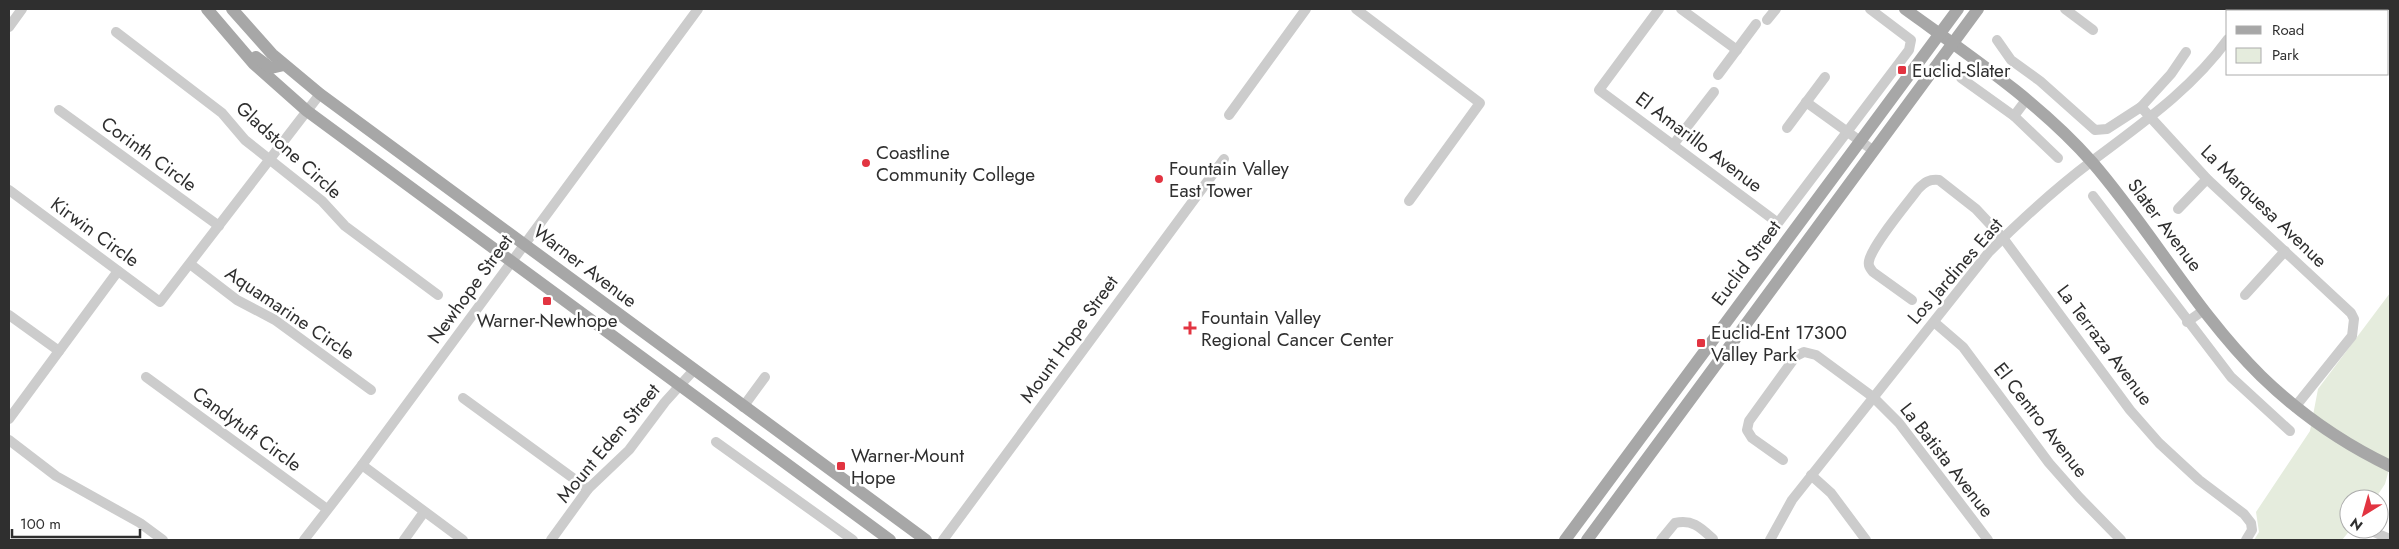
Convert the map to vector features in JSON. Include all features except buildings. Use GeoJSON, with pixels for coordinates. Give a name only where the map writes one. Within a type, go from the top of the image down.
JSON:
{"type":"FeatureCollection","features":[{"type":"Feature","properties":{"kind":"main road"},"geometry":{"type":"LineString","coordinates":[[207,9],[230,38],[261,71],[307,111],[890,540]]}},
{"type":"Feature","properties":{"kind":"main road","name":"Warner Avenue"},"geometry":{"type":"LineString","coordinates":[[232,9],[256,38],[284,65],[320,94],[693,371],[926,540]]}},
{"type":"Feature","properties":{"kind":"main road","name":"Slater Avenue"},"geometry":{"type":"LineString","coordinates":[[1905,9],[2026,100],[2068,137],[2131,209],[2204,310],[2260,375],[2294,407],[2340,440],[2390,466]]}},
{"type":"Feature","properties":{"kind":"main road","name":"Euclid Street"},"geometry":{"type":"LineString","coordinates":[[1565,540],[1958,9]]}},
{"type":"Feature","properties":{"kind":"main road","name":"Euclid Street"},"geometry":{"type":"LineString","coordinates":[[1587,540],[1978,9]]}},
{"type":"Feature","properties":{"kind":"main road"},"geometry":{"type":"LineString","coordinates":[[230,38],[271,68],[284,65]]}},
{"type":"Feature","properties":{"kind":"street"},"geometry":{"type":"LineString","coordinates":[[9,27],[22,9]]}},
{"type":"Feature","properties":{"kind":"street","name":"Newhope Street"},"geometry":{"type":"LineString","coordinates":[[304,540],[362,466],[698,9]]}},
{"type":"Feature","properties":{"kind":"street"},"geometry":{"type":"LineString","coordinates":[[1228,115],[1306,9]]}},
{"type":"Feature","properties":{"kind":"street"},"geometry":{"type":"LineString","coordinates":[[1356,9],[1480,103],[1409,201]]}},
{"type":"Feature","properties":{"kind":"street","name":"El Amarillo Avenue"},"geometry":{"type":"LineString","coordinates":[[1659,9],[1599,90],[1778,223],[1847,132]]}},
{"type":"Feature","properties":{"kind":"street"},"geometry":{"type":"LineString","coordinates":[[1681,9],[1737,50]]}},
{"type":"Feature","properties":{"kind":"street"},"geometry":{"type":"LineString","coordinates":[[1767,20],[1776,9]]}},
{"type":"Feature","properties":{"kind":"street"},"geometry":{"type":"LineString","coordinates":[[1847,132],[1909,50],[1911,40],[1870,9]]}},
{"type":"Feature","properties":{"kind":"street"},"geometry":{"type":"LineString","coordinates":[[2064,9],[2093,30]]}},
{"type":"Feature","properties":{"kind":"street"},"geometry":{"type":"LineString","coordinates":[[1718,75],[1756,24]]}},
{"type":"Feature","properties":{"kind":"street","name":"Gladstone Circle"},"geometry":{"type":"LineString","coordinates":[[116,32],[222,113],[245,140],[322,201],[345,226],[438,295]]}},
{"type":"Feature","properties":{"kind":"street"},"geometry":{"type":"LineString","coordinates":[[1997,40],[2011,60],[2040,81],[2095,130],[2108,129],[2141,106],[2172,74],[2186,52]]}},
{"type":"Feature","properties":{"kind":"street","name":"Los Jardines East"},"geometry":{"type":"LineString","coordinates":[[1770,540],[1792,500],[1872,397],[1934,322],[1968,276],[2003,238],[2091,162],[2150,118],[2194,79],[2226,41]]}},
{"type":"Feature","properties":{"kind":"street"},"geometry":{"type":"LineString","coordinates":[[1787,128],[1825,77]]}},
{"type":"Feature","properties":{"kind":"street"},"geometry":{"type":"LineString","coordinates":[[1961,78],[2014,116],[2058,158]]}},
{"type":"Feature","properties":{"kind":"street"},"geometry":{"type":"LineString","coordinates":[[1674,145],[1714,92]]}},
{"type":"Feature","properties":{"kind":"street"},"geometry":{"type":"LineString","coordinates":[[190,264],[320,94]]}},
{"type":"Feature","properties":{"kind":"street"},"geometry":{"type":"LineString","coordinates":[[2014,116],[2026,100]]}},
{"type":"Feature","properties":{"kind":"street"},"geometry":{"type":"LineString","coordinates":[[1806,102],[1874,151]]}},
{"type":"Feature","properties":{"kind":"street","name":"La Marquesa Avenue"},"geometry":{"type":"LineString","coordinates":[[2141,106],[2207,179],[2351,313],[2354,319],[2352,336],[2294,407]]}},
{"type":"Feature","properties":{"kind":"street","name":"Corinth Circle"},"geometry":{"type":"LineString","coordinates":[[59,110],[219,226]]}},
{"type":"Feature","properties":{"kind":"street","name":"Mount Hope Street"},"geometry":{"type":"LineString","coordinates":[[942,540],[1224,158]]}},
{"type":"Feature","properties":{"kind":"street","name":"La Terraza Avenue"},"geometry":{"type":"LineString","coordinates":[[1912,300],[1873,272],[1868,261],[1877,245],[1918,188],[1932,179],[1939,180],[1954,190],[2003,238],[2130,410],[2158,443],[2184,468],[2244,514],[2251,523],[2252,530],[2246,540]]}},
{"type":"Feature","properties":{"kind":"street"},"geometry":{"type":"LineString","coordinates":[[2178,209],[2207,179]]}},
{"type":"Feature","properties":{"kind":"street","name":"Kirwin Circle"},"geometry":{"type":"LineString","coordinates":[[9,190],[160,302],[190,264]]}},
{"type":"Feature","properties":{"kind":"street"},"geometry":{"type":"LineString","coordinates":[[2093,196],[2231,377],[2290,431]]}},
{"type":"Feature","properties":{"kind":"street"},"geometry":{"type":"LineString","coordinates":[[1780,249],[1794,260]]}},
{"type":"Feature","properties":{"kind":"street"},"geometry":{"type":"LineString","coordinates":[[2246,295],[2285,251]]}},
{"type":"Feature","properties":{"kind":"street","name":"Aquamarine Circle"},"geometry":{"type":"LineString","coordinates":[[190,264],[237,300],[275,320],[371,390]]}},
{"type":"Feature","properties":{"kind":"street"},"geometry":{"type":"LineString","coordinates":[[9,418],[118,272]]}},
{"type":"Feature","properties":{"kind":"street"},"geometry":{"type":"LineString","coordinates":[[2188,322],[2204,310]]}},
{"type":"Feature","properties":{"kind":"street"},"geometry":{"type":"LineString","coordinates":[[9,314],[59,351]]}},
{"type":"Feature","properties":{"kind":"street","name":"El Centro Avenue"},"geometry":{"type":"LineString","coordinates":[[1934,322],[1963,347],[2049,463],[2121,540]]}},
{"type":"Feature","properties":{"kind":"street","name":"La Batista Avenue"},"geometry":{"type":"LineString","coordinates":[[1783,460],[1752,438],[1747,430],[1748,421],[1796,356],[1804,352],[1816,355],[1872,397],[1899,423],[1988,540]]}},
{"type":"Feature","properties":{"kind":"street","name":"Mount Eden Street"},"geometry":{"type":"LineString","coordinates":[[551,540],[588,489],[629,450],[693,371]]}},
{"type":"Feature","properties":{"kind":"street","name":"Candytuft Circle"},"geometry":{"type":"LineString","coordinates":[[146,377],[327,509]]}},
{"type":"Feature","properties":{"kind":"street"},"geometry":{"type":"LineString","coordinates":[[743,407],[765,377]]}},
{"type":"Feature","properties":{"kind":"street"},"geometry":{"type":"LineString","coordinates":[[463,398],[588,489]]}},
{"type":"Feature","properties":{"kind":"street"},"geometry":{"type":"LineString","coordinates":[[9,440],[56,476],[140,523],[163,540]]}},
{"type":"Feature","properties":{"kind":"street"},"geometry":{"type":"LineString","coordinates":[[716,442],[854,540]]}},
{"type":"Feature","properties":{"kind":"street"},"geometry":{"type":"LineString","coordinates":[[362,466],[463,540]]}},
{"type":"Feature","properties":{"kind":"street"},"geometry":{"type":"LineString","coordinates":[[1811,475],[1831,493],[1866,540]]}},
{"type":"Feature","properties":{"kind":"street"},"geometry":{"type":"LineString","coordinates":[[404,540],[424,512]]}},
{"type":"Feature","properties":{"kind":"street"},"geometry":{"type":"LineString","coordinates":[[1660,540],[1675,523],[1689,521],[1696,524],[1713,539]]}},
{"type":"Feature","properties":{"kind":"green space"},"geometry":{"type":"Polygon","coordinates":[[[2390,293],[2390,466],[2385,484],[2382,489],[2339,489],[2339,539],[2342,540],[2254,540],[2259,532],[2256,512],[2310,431],[2318,389],[2390,293]]]}},
{"type":"Feature","properties":{"kind":"place","name":"Euclid-Slater"},"geometry":{"type":"Point","coordinates":[1902,70]}},
{"type":"Feature","properties":{"kind":"place","name":"Coastline Community College"},"geometry":{"type":"Point","coordinates":[866,163]}},
{"type":"Feature","properties":{"kind":"place","name":"Fountain Valley East Tower"},"geometry":{"type":"Point","coordinates":[1159,179]}},
{"type":"Feature","properties":{"kind":"place","name":"Warner-Newhope"},"geometry":{"type":"Point","coordinates":[547,301]}},
{"type":"Feature","properties":{"kind":"place","name":"Fountain Valley Regional Cancer Center"},"geometry":{"type":"Point","coordinates":[1190,328]}},
{"type":"Feature","properties":{"kind":"place","name":"Euclid-Ent 17300 Valley Park"},"geometry":{"type":"Point","coordinates":[1701,343]}},
{"type":"Feature","properties":{"kind":"place","name":"Warner-Mount Hope"},"geometry":{"type":"Point","coordinates":[841,466]}}]}
